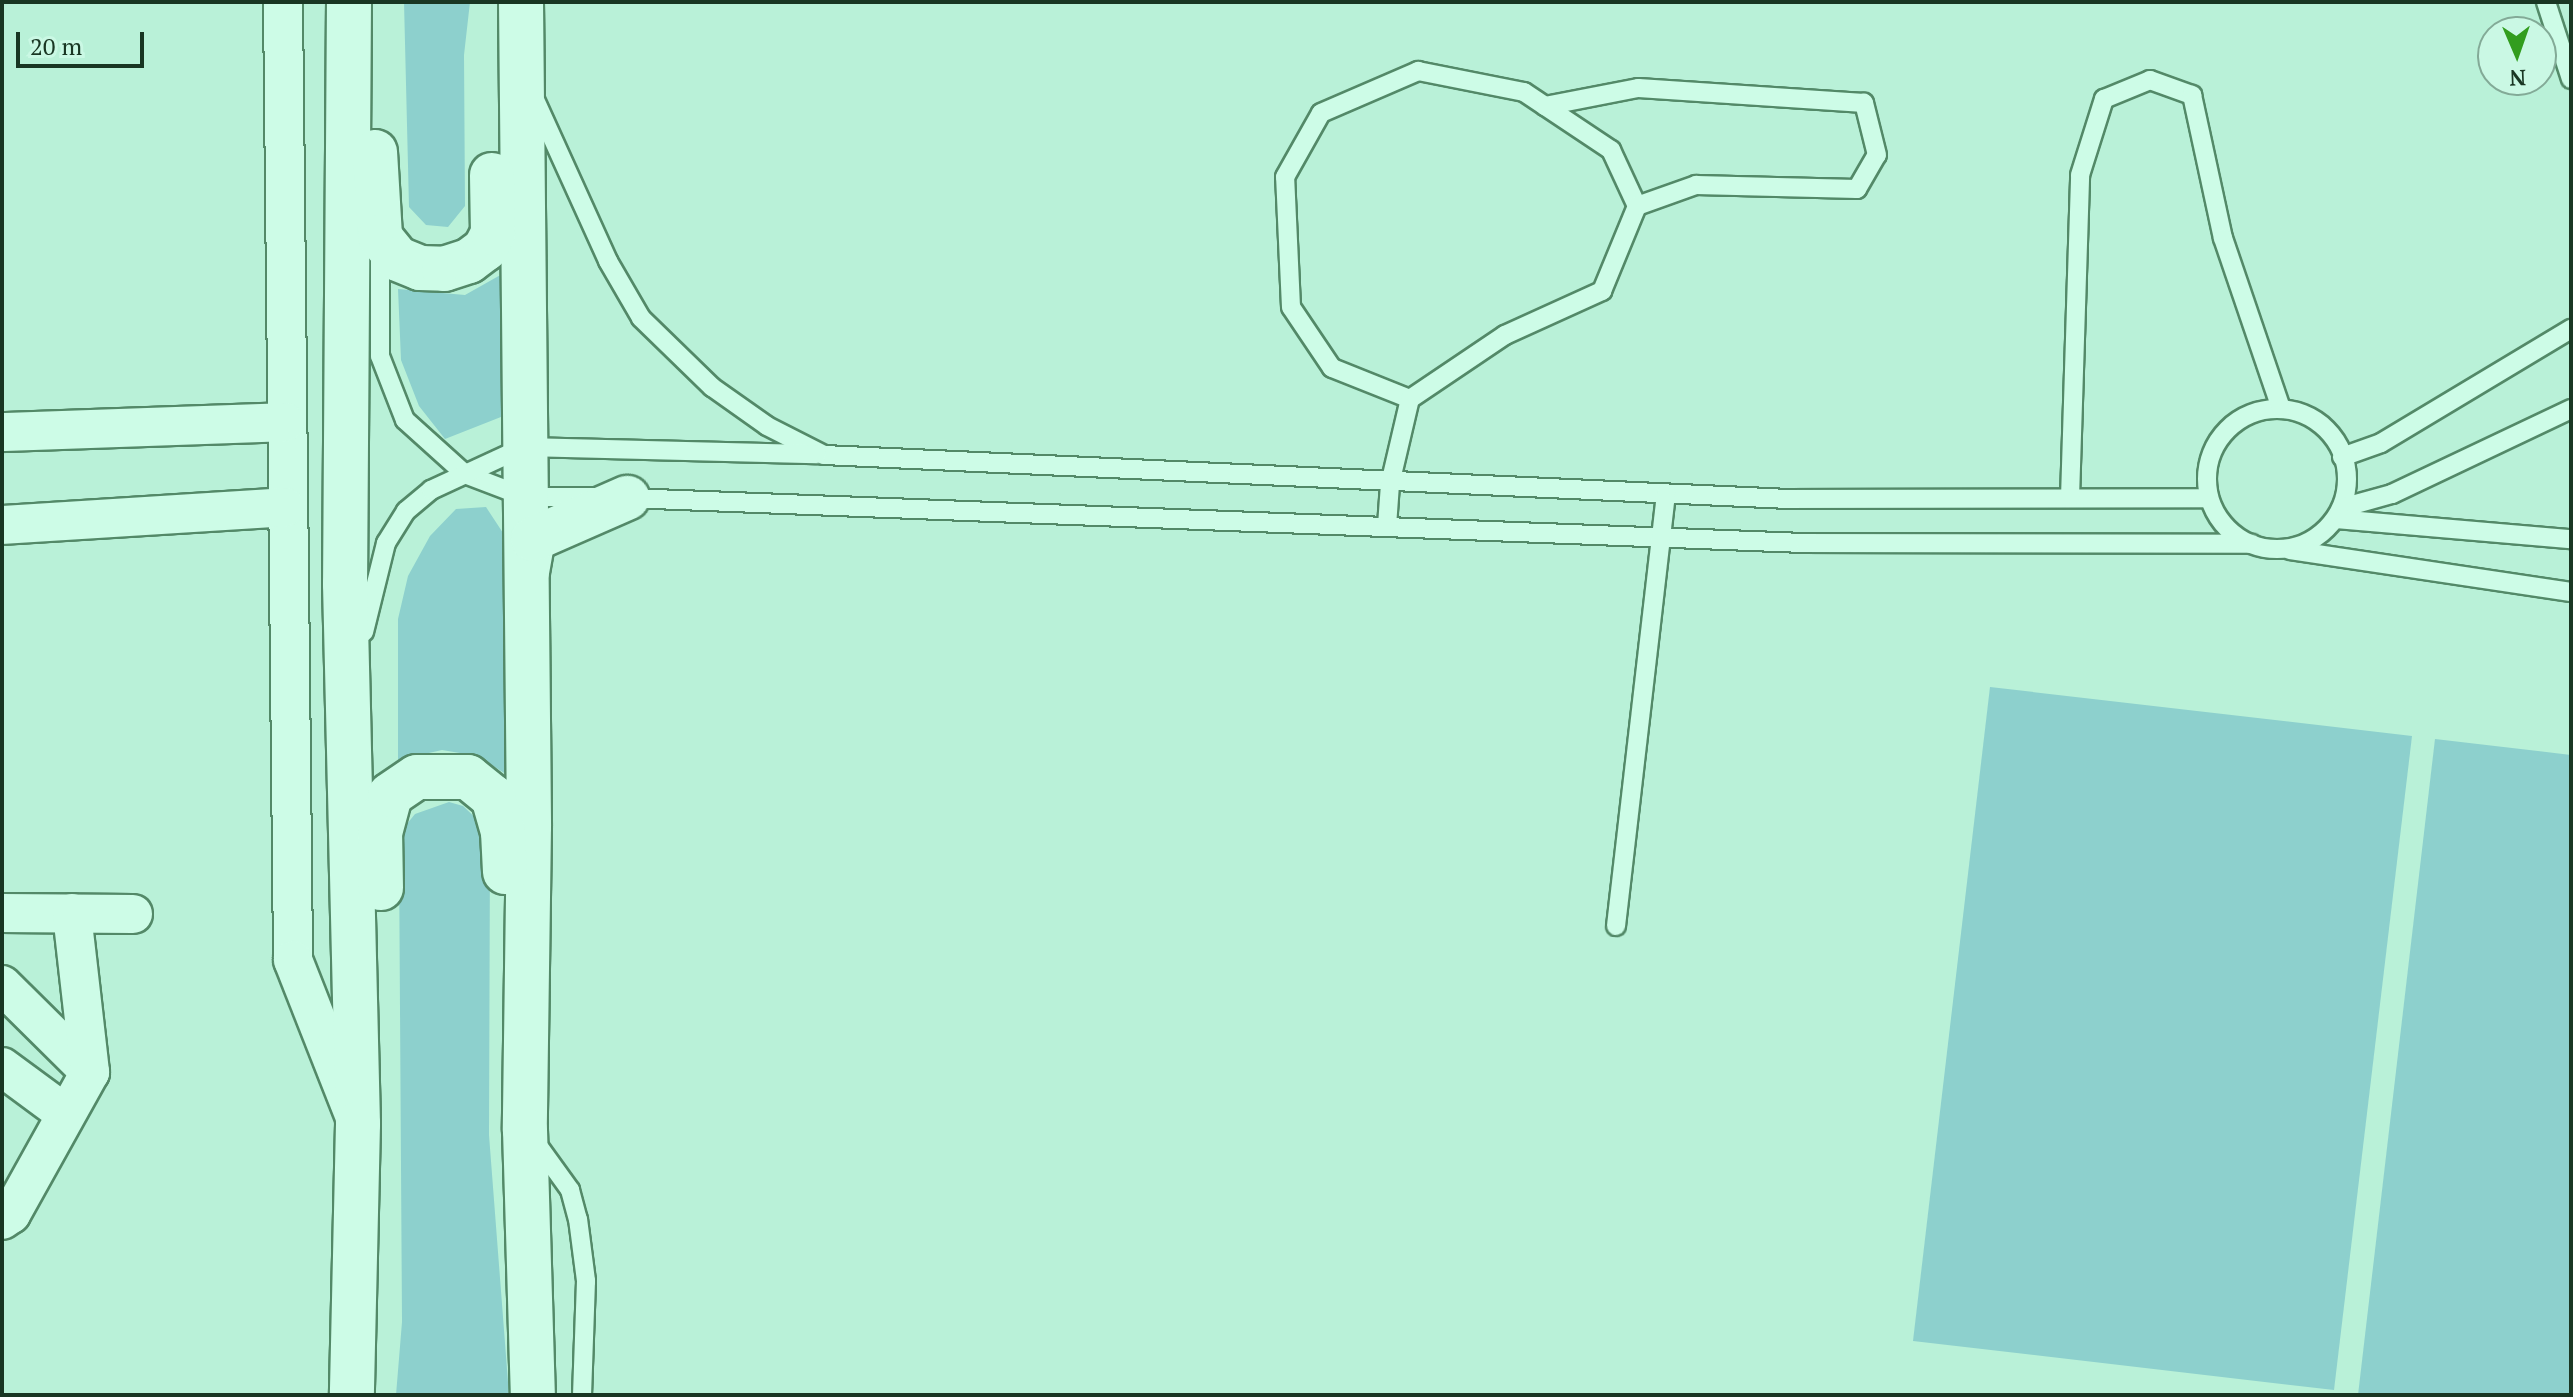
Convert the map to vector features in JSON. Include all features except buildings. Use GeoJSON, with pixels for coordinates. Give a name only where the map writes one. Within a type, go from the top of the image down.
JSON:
{"type":"FeatureCollection","features":[{"type":"Feature","properties":{"kind":"main road"},"geometry":{"type":"LineString","coordinates":[[349,2],[348,720],[358,1124],[352,1395]]}},
{"type":"Feature","properties":{"kind":"main road"},"geometry":{"type":"LineString","coordinates":[[374,2],[375,205],[380,237],[398,259],[420,268],[444,269],[469,261],[493,233],[492,65],[502,2]]}},
{"type":"Feature","properties":{"kind":"main road"},"geometry":{"type":"LineString","coordinates":[[521,2],[526,582],[525,1130],[533,1395]]}},
{"type":"Feature","properties":{"kind":"main road"},"geometry":{"type":"LineString","coordinates":[[526,582],[533,539],[627,498]]}},
{"type":"Feature","properties":{"kind":"main road"},"geometry":{"type":"LineString","coordinates":[[358,1124],[381,996],[380,833],[390,795],[417,777],[446,774],[468,777],[493,797],[503,832],[510,993],[525,1130]]}},
{"type":"Feature","properties":{"kind":"street"},"geometry":{"type":"LineString","coordinates":[[283,2],[285,507],[293,960],[358,1124]]}},
{"type":"Feature","properties":{"kind":"street"},"geometry":{"type":"LineString","coordinates":[[2,432],[285,422]]}},
{"type":"Feature","properties":{"kind":"street"},"geometry":{"type":"LineString","coordinates":[[2,525],[285,507]]}},
{"type":"Feature","properties":{"kind":"street"},"geometry":{"type":"LineString","coordinates":[[2,913],[133,914]]}},
{"type":"Feature","properties":{"kind":"street"},"geometry":{"type":"LineString","coordinates":[[2,1220],[11,1214],[63,1112],[90,1072],[72,913]]}},
{"type":"Feature","properties":{"kind":"street"},"geometry":{"type":"LineString","coordinates":[[2,985],[90,1072]]}},
{"type":"Feature","properties":{"kind":"street"},"geometry":{"type":"LineString","coordinates":[[2,1067],[63,1112]]}},
{"type":"Feature","properties":{"kind":"lane"},"geometry":{"type":"LineString","coordinates":[[2546,2],[2571,79]]}},
{"type":"Feature","properties":{"kind":"lane"},"geometry":{"type":"LineString","coordinates":[[521,67],[608,261],[641,318],[712,387],[767,426],[824,455]]}},
{"type":"Feature","properties":{"kind":"lane"},"geometry":{"type":"LineString","coordinates":[[1387,526],[1390,484],[1410,399],[1505,335],[1602,291],[1637,206],[1611,150],[1524,92],[1418,71],[1321,113],[1285,177],[1291,307],[1332,368],[1410,399]]}},
{"type":"Feature","properties":{"kind":"lane"},"geometry":{"type":"LineString","coordinates":[[2070,498],[2080,175],[2104,99],[2150,80],[2192,95],[2223,238],[2281,408]]}},
{"type":"Feature","properties":{"kind":"lane"},"geometry":{"type":"LineString","coordinates":[[1545,106],[1638,88],[1864,103],[1877,155],[1857,189],[1696,185],[1637,206]]}},
{"type":"Feature","properties":{"kind":"lane"},"geometry":{"type":"LineString","coordinates":[[380,237],[380,356],[390,391],[405,420],[465,474],[525,497],[627,498],[1662,537],[2069,547],[2252,544],[2571,592]]}},
{"type":"Feature","properties":{"kind":"lane"},"geometry":{"type":"LineString","coordinates":[[2342,457],[2381,443],[2571,329]]}},
{"type":"Feature","properties":{"kind":"lane"},"geometry":{"type":"LineString","coordinates":[[2252,544],[2225,526],[2209,498],[2208,464],[2222,435],[2248,414],[2281,408],[2320,421],[2342,457],[2348,482],[2340,513]]}},
{"type":"Feature","properties":{"kind":"lane"},"geometry":{"type":"LineString","coordinates":[[2287,550],[2316,538],[2340,513],[2392,494],[2571,409]]}},
{"type":"Feature","properties":{"kind":"lane"},"geometry":{"type":"LineString","coordinates":[[348,720],[372,587],[386,543],[414,504],[465,474],[524,447],[824,455],[1390,484],[1666,494],[2209,498]]}},
{"type":"Feature","properties":{"kind":"lane"},"geometry":{"type":"LineString","coordinates":[[1616,926],[1666,494]]}},
{"type":"Feature","properties":{"kind":"lane"},"geometry":{"type":"LineString","coordinates":[[2340,513],[2571,539]]}},
{"type":"Feature","properties":{"kind":"lane"},"geometry":{"type":"LineString","coordinates":[[525,1130],[570,1190],[578,1219],[586,1281],[581,1395],[571,1395]]}},
{"type":"Feature","properties":{"kind":"shaded area"},"geometry":{"type":"Polygon","coordinates":[[[404,2],[470,2],[464,55],[465,206],[448,227],[426,225],[409,207],[404,2]]]}},
{"type":"Feature","properties":{"kind":"shaded area"},"geometry":{"type":"Polygon","coordinates":[[[504,273],[506,415],[445,439],[419,406],[401,360],[398,289],[465,295],[504,273]]]}},
{"type":"Feature","properties":{"kind":"shaded area"},"geometry":{"type":"Polygon","coordinates":[[[486,507],[505,536],[512,778],[478,756],[442,750],[398,760],[398,619],[408,576],[430,536],[456,509],[486,507]]]}},
{"type":"Feature","properties":{"kind":"shaded area"},"geometry":{"type":"Polygon","coordinates":[[[1990,687],[2412,736],[2334,1390],[1913,1341],[1990,687]]]}},
{"type":"Feature","properties":{"kind":"shaded area"},"geometry":{"type":"Polygon","coordinates":[[[2435,739],[2571,755],[2571,1395],[2358,1395],[2435,739]]]}},
{"type":"Feature","properties":{"kind":"shaded area"},"geometry":{"type":"Polygon","coordinates":[[[449,802],[463,806],[481,823],[490,844],[489,1135],[509,1395],[396,1395],[402,1322],[399,852],[402,830],[415,814],[449,802]]]}}]}
